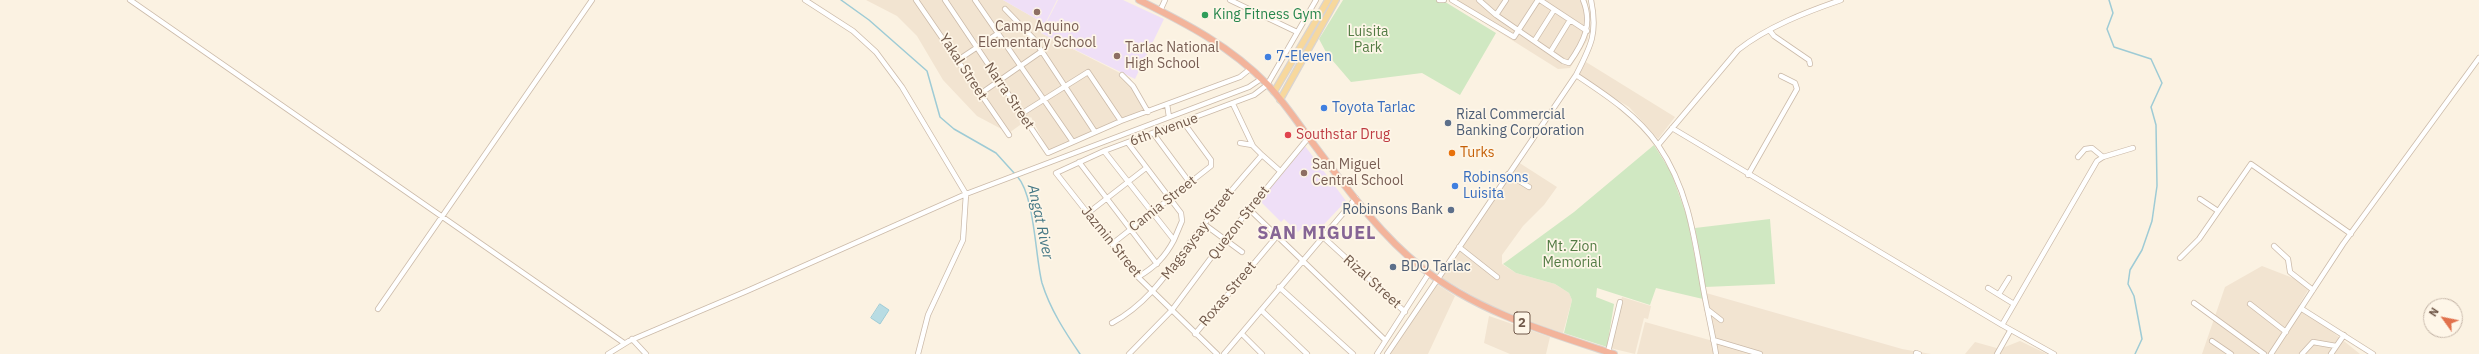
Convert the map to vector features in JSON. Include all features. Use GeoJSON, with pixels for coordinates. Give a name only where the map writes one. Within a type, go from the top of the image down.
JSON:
{"type":"FeatureCollection","features":[{"type":"Feature","properties":{"kind":"highway","name":"2"},"geometry":{"type":"LineString","coordinates":[[1139,0],[1187,23],[1210,38],[1267,84],[1386,234],[1433,276],[1502,315],[1611,353]]}},
{"type":"Feature","properties":{"kind":"main road"},"geometry":{"type":"LineString","coordinates":[[1274,92],[1328,0]]}},
{"type":"Feature","properties":{"kind":"main road"},"geometry":{"type":"LineString","coordinates":[[1280,100],[1336,0]]}},
{"type":"Feature","properties":{"kind":"street"},"geometry":{"type":"LineString","coordinates":[[130,0],[624,343]]}},
{"type":"Feature","properties":{"kind":"street"},"geometry":{"type":"LineString","coordinates":[[378,309],[592,0]]}},
{"type":"Feature","properties":{"kind":"street"},"geometry":{"type":"LineString","coordinates":[[805,0],[853,31],[876,52],[902,87],[966,194],[963,240],[928,316],[918,354]]}},
{"type":"Feature","properties":{"kind":"street","name":"Yakal Street"},"geometry":{"type":"LineString","coordinates":[[916,0],[1009,135]]}},
{"type":"Feature","properties":{"kind":"street","name":"Narra Street"},"geometry":{"type":"LineString","coordinates":[[944,0],[1001,81],[1021,114],[1048,151],[1073,142]]}},
{"type":"Feature","properties":{"kind":"street"},"geometry":{"type":"LineString","coordinates":[[975,0],[1043,101],[1073,142],[1095,132],[1240,77],[1250,69]]}},
{"type":"Feature","properties":{"kind":"street"},"geometry":{"type":"LineString","coordinates":[[1160,10],[1165,0]]}},
{"type":"Feature","properties":{"kind":"street"},"geometry":{"type":"LineString","coordinates":[[1230,0],[1297,32]]}},
{"type":"Feature","properties":{"kind":"street"},"geometry":{"type":"LineString","coordinates":[[1267,84],[1316,0]]}},
{"type":"Feature","properties":{"kind":"street"},"geometry":{"type":"LineString","coordinates":[[1439,0],[1444,0]]}},
{"type":"Feature","properties":{"kind":"street"},"geometry":{"type":"LineString","coordinates":[[1452,0],[1514,37],[1539,0],[1588,31]]}},
{"type":"Feature","properties":{"kind":"street"},"geometry":{"type":"LineString","coordinates":[[1479,0],[1496,15],[1535,40],[1563,61],[1569,63],[1588,31],[1587,12],[1583,0]]}},
{"type":"Feature","properties":{"kind":"street"},"geometry":{"type":"LineString","coordinates":[[1496,15],[1506,0]]}},
{"type":"Feature","properties":{"kind":"street"},"geometry":{"type":"LineString","coordinates":[[1377,354],[1385,340],[1433,276],[1459,247],[1576,75],[1593,40],[1595,27],[1591,0]]}},
{"type":"Feature","properties":{"kind":"street"},"geometry":{"type":"LineString","coordinates":[[1658,145],[1738,50],[1770,31],[1791,21],[1798,14],[1841,0]]}},
{"type":"Feature","properties":{"kind":"street"},"geometry":{"type":"LineString","coordinates":[[1005,9],[1025,27],[1066,85],[1095,132]]}},
{"type":"Feature","properties":{"kind":"street"},"geometry":{"type":"LineString","coordinates":[[1535,40],[1554,10]]}},
{"type":"Feature","properties":{"kind":"street"},"geometry":{"type":"LineString","coordinates":[[1551,51],[1570,20]]}},
{"type":"Feature","properties":{"kind":"street"},"geometry":{"type":"LineString","coordinates":[[1770,31],[1774,36],[1809,60],[1810,64]]}},
{"type":"Feature","properties":{"kind":"street"},"geometry":{"type":"LineString","coordinates":[[958,60],[997,34]]}},
{"type":"Feature","properties":{"kind":"street"},"geometry":{"type":"LineString","coordinates":[[980,94],[1001,81],[1042,51]]}},
{"type":"Feature","properties":{"kind":"street"},"geometry":{"type":"LineString","coordinates":[[2272,354],[2351,234],[2478,60]]}},
{"type":"Feature","properties":{"kind":"street"},"geometry":{"type":"LineString","coordinates":[[1021,114],[1086,72],[1090,73],[1121,122]]}},
{"type":"Feature","properties":{"kind":"street"},"geometry":{"type":"LineString","coordinates":[[1122,75],[1133,86],[1148,112]]}},
{"type":"Feature","properties":{"kind":"street"},"geometry":{"type":"LineString","coordinates":[[1576,75],[1630,113],[1658,145],[1674,171],[1685,197],[1716,354]]}},
{"type":"Feature","properties":{"kind":"street"},"geometry":{"type":"LineString","coordinates":[[1748,175],[1797,89],[1795,83],[1782,76]]}},
{"type":"Feature","properties":{"kind":"street"},"geometry":{"type":"LineString","coordinates":[[608,354],[632,339],[747,291],[966,194],[1249,87],[1261,79]]}},
{"type":"Feature","properties":{"kind":"street","name":"6th Avenue"},"geometry":{"type":"LineString","coordinates":[[1058,170],[1104,151],[1233,104],[1254,95],[1267,84]]}},
{"type":"Feature","properties":{"kind":"street"},"geometry":{"type":"LineString","coordinates":[[1167,104],[1169,117]]}},
{"type":"Feature","properties":{"kind":"street"},"geometry":{"type":"LineString","coordinates":[[1233,104],[1252,145],[1280,171]]}},
{"type":"Feature","properties":{"kind":"street","name":"Camia Street"},"geometry":{"type":"LineString","coordinates":[[1112,244],[1190,183],[1212,163],[1184,122]]}},
{"type":"Feature","properties":{"kind":"street"},"geometry":{"type":"LineString","coordinates":[[1672,128],[1748,175],[2010,330],[2054,354]]}},
{"type":"Feature","properties":{"kind":"street"},"geometry":{"type":"LineString","coordinates":[[1153,133],[1190,183]]}},
{"type":"Feature","properties":{"kind":"street","name":"Quezon Street"},"geometry":{"type":"LineString","coordinates":[[1172,310],[1225,239],[1309,137]]}},
{"type":"Feature","properties":{"kind":"street"},"geometry":{"type":"LineString","coordinates":[[1128,143],[1181,213],[1182,221],[1165,257],[1138,277]]}},
{"type":"Feature","properties":{"kind":"street"},"geometry":{"type":"LineString","coordinates":[[1240,143],[1252,145]]}},
{"type":"Feature","properties":{"kind":"street"},"geometry":{"type":"LineString","coordinates":[[2078,157],[2085,149],[2092,148],[2103,157]]}},
{"type":"Feature","properties":{"kind":"street"},"geometry":{"type":"LineString","coordinates":[[2002,325],[2097,161],[2103,157],[2133,148]]}},
{"type":"Feature","properties":{"kind":"street"},"geometry":{"type":"LineString","coordinates":[[1104,151],[1174,240]]}},
{"type":"Feature","properties":{"kind":"street","name":"Magsaysay Street"},"geometry":{"type":"LineString","coordinates":[[1112,323],[1126,315],[1153,292],[1204,224],[1262,155]]}},
{"type":"Feature","properties":{"kind":"street"},"geometry":{"type":"LineString","coordinates":[[1079,162],[1132,229],[1157,264]]}},
{"type":"Feature","properties":{"kind":"street"},"geometry":{"type":"LineString","coordinates":[[2180,258],[2199,239],[2247,166],[2253,164],[2351,234]]}},
{"type":"Feature","properties":{"kind":"street"},"geometry":{"type":"LineString","coordinates":[[1088,213],[1146,168]]}},
{"type":"Feature","properties":{"kind":"street","name":"Jazmin Street"},"geometry":{"type":"LineString","coordinates":[[1058,170],[1056,173],[1138,277],[1217,354]]}},
{"type":"Feature","properties":{"kind":"street"},"geometry":{"type":"LineString","coordinates":[[1508,174],[1529,187]]}},
{"type":"Feature","properties":{"kind":"street"},"geometry":{"type":"LineString","coordinates":[[1224,354],[1322,236],[1356,198]]}},
{"type":"Feature","properties":{"kind":"street"},"geometry":{"type":"LineString","coordinates":[[2200,199],[2218,211]]}},
{"type":"Feature","properties":{"kind":"street"},"geometry":{"type":"LineString","coordinates":[[1249,209],[1301,261],[1385,340]]}},
{"type":"Feature","properties":{"kind":"street"},"geometry":{"type":"LineString","coordinates":[[1204,224],[1242,252]]}},
{"type":"Feature","properties":{"kind":"street","name":"Roxas Street"},"geometry":{"type":"LineString","coordinates":[[1195,334],[1277,236]]}},
{"type":"Feature","properties":{"kind":"street","name":"Rizal Street"},"geometry":{"type":"LineString","coordinates":[[1322,236],[1406,312]]}},
{"type":"Feature","properties":{"kind":"street"},"geometry":{"type":"LineString","coordinates":[[2274,246],[2288,259],[2290,272],[2313,290]]}},
{"type":"Feature","properties":{"kind":"street"},"geometry":{"type":"LineString","coordinates":[[1459,247],[1497,277]]}},
{"type":"Feature","properties":{"kind":"street"},"geometry":{"type":"LineString","coordinates":[[1387,354],[1433,276]]}},
{"type":"Feature","properties":{"kind":"street"},"geometry":{"type":"LineString","coordinates":[[1999,294],[2009,278]]}},
{"type":"Feature","properties":{"kind":"street"},"geometry":{"type":"LineString","coordinates":[[1280,287],[1353,354]]}},
{"type":"Feature","properties":{"kind":"street"},"geometry":{"type":"LineString","coordinates":[[1988,288],[2014,304]]}},
{"type":"Feature","properties":{"kind":"street"},"geometry":{"type":"LineString","coordinates":[[1611,353],[1620,302]]}},
{"type":"Feature","properties":{"kind":"street"},"geometry":{"type":"LineString","coordinates":[[2194,303],[2264,354]]}},
{"type":"Feature","properties":{"kind":"street"},"geometry":{"type":"LineString","coordinates":[[2250,304],[2286,332]]}},
{"type":"Feature","properties":{"kind":"street"},"geometry":{"type":"LineString","coordinates":[[1707,309],[1721,320]]}},
{"type":"Feature","properties":{"kind":"street"},"geometry":{"type":"LineString","coordinates":[[2302,309],[2373,354]]}},
{"type":"Feature","properties":{"kind":"street"},"geometry":{"type":"LineString","coordinates":[[1129,354],[1172,310]]}},
{"type":"Feature","properties":{"kind":"street"},"geometry":{"type":"LineString","coordinates":[[1261,310],[1307,354]]}},
{"type":"Feature","properties":{"kind":"street"},"geometry":{"type":"LineString","coordinates":[[1997,354],[2010,330]]}},
{"type":"Feature","properties":{"kind":"street"},"geometry":{"type":"LineString","coordinates":[[1242,334],[1262,354]]}},
{"type":"Feature","properties":{"kind":"street"},"geometry":{"type":"LineString","coordinates":[[2331,354],[2344,335]]}},
{"type":"Feature","properties":{"kind":"street"},"geometry":{"type":"LineString","coordinates":[[632,339],[646,354]]}},
{"type":"Feature","properties":{"kind":"street"},"geometry":{"type":"LineString","coordinates":[[1713,340],[1760,354]]}},
{"type":"Feature","properties":{"kind":"street"},"geometry":{"type":"LineString","coordinates":[[2212,341],[2231,354]]}},
{"type":"Feature","properties":{"kind":"street"},"geometry":{"type":"LineString","coordinates":[[2302,354],[2313,342],[2336,346]]}},
{"type":"Feature","properties":{"kind":"shaded area"},"geometry":{"type":"Polygon","coordinates":[[[866,0],[1003,0],[1045,24],[1041,33],[1130,78],[1149,111],[1049,152],[1031,117],[1009,133],[977,116],[943,80],[917,36],[897,16],[866,0]]]}},
{"type":"Feature","properties":{"kind":"shaded area","name":"Camp Aquino Elementary School"},"geometry":{"type":"Polygon","coordinates":[[[1003,0],[1057,0],[1045,24],[1003,0]]]}},
{"type":"Feature","properties":{"kind":"shaded area","name":"Tarlac National High School"},"geometry":{"type":"Polygon","coordinates":[[[1058,0],[1123,0],[1164,19],[1135,79],[1041,33],[1058,0]]]}},
{"type":"Feature","properties":{"kind":"shaded area"},"geometry":{"type":"Polygon","coordinates":[[[1448,0],[1587,0],[1590,19],[1588,39],[1570,68],[1558,69],[1448,0]]]}},
{"type":"Feature","properties":{"kind":"shaded area"},"geometry":{"type":"Polygon","coordinates":[[[1586,62],[1675,117],[1658,139],[1629,107],[1576,75],[1586,62]]]}},
{"type":"Feature","properties":{"kind":"shaded area","name":"San Miguel Central School"},"geometry":{"type":"Polygon","coordinates":[[[1305,146],[1346,201],[1314,235],[1303,227],[1298,232],[1284,219],[1281,222],[1260,201],[1305,146]]]}},
{"type":"Feature","properties":{"kind":"shaded area"},"geometry":{"type":"Polygon","coordinates":[[[1518,162],[1557,187],[1544,205],[1523,226],[1502,255],[1502,264],[1516,273],[1555,284],[1569,293],[1572,300],[1563,333],[1501,312],[1440,277],[1518,162]]]}},
{"type":"Feature","properties":{"kind":"shaded area"},"geometry":{"type":"Polygon","coordinates":[[[2262,266],[2311,285],[2299,305],[2360,354],[2202,354],[2225,287],[2262,266]]]}},
{"type":"Feature","properties":{"kind":"shaded area"},"geometry":{"type":"Polygon","coordinates":[[[1435,283],[1455,296],[1428,354],[1388,354],[1435,283]]]}},
{"type":"Feature","properties":{"kind":"shaded area"},"geometry":{"type":"Polygon","coordinates":[[[1706,293],[1902,349],[1931,354],[1637,354],[1645,322],[1713,341],[1706,293]]]}},
{"type":"Feature","properties":{"kind":"shaded area"},"geometry":{"type":"Polygon","coordinates":[[[1622,297],[1651,306],[1648,319],[1644,318],[1635,354],[1610,348],[1622,297]]]}},
{"type":"Feature","properties":{"kind":"shaded area"},"geometry":{"type":"Polygon","coordinates":[[[1489,316],[1550,337],[1546,354],[1510,354],[1484,343],[1489,316]]]}},
{"type":"Feature","properties":{"kind":"shaded area"},"geometry":{"type":"Polygon","coordinates":[[[2020,341],[2047,354],[1965,354],[1975,342],[2000,349],[2020,341]]]}},
{"type":"Feature","properties":{"kind":"green space","name":"Luisita Park"},"geometry":{"type":"Polygon","coordinates":[[[1343,0],[1442,0],[1496,33],[1460,95],[1422,73],[1351,82],[1327,54],[1319,39],[1343,0]]]}},
{"type":"Feature","properties":{"kind":"green space","name":"Mt. Zion Memorial"},"geometry":{"type":"Polygon","coordinates":[[[1654,145],[1671,172],[1687,217],[1703,299],[1656,288],[1650,305],[1597,288],[1596,297],[1614,304],[1607,347],[1564,333],[1572,300],[1569,293],[1555,284],[1516,273],[1503,264],[1574,212],[1654,145]]]}},
{"type":"Feature","properties":{"kind":"green space"},"geometry":{"type":"Polygon","coordinates":[[[1770,219],[1775,284],[1705,287],[1695,228],[1770,219]]]}},
{"type":"Feature","properties":{"kind":"water"},"geometry":{"type":"Polygon","coordinates":[[[880,304],[889,310],[880,324],[871,318],[880,304]]]}},
{"type":"Feature","properties":{"kind":"waterway","name":"Angat River"},"geometry":{"type":"LineString","coordinates":[[841,0],[869,20],[927,71],[940,117],[954,129],[996,153],[1015,174]]}},
{"type":"Feature","properties":{"kind":"waterway"},"geometry":{"type":"LineString","coordinates":[[2109,0],[2113,13],[2107,29],[2114,47],[2151,59],[2162,83],[2151,107],[2156,125],[2157,186],[2152,221],[2142,250],[2130,270],[2128,284],[2134,296],[2142,339],[2135,354]]}},
{"type":"Feature","properties":{"kind":"waterway","name":"Angat River"},"geometry":{"type":"LineString","coordinates":[[1017,176],[1028,197],[1042,283],[1045,293],[1058,320],[1080,354]]}},
{"type":"Feature","properties":{"kind":"place","name":"Camp Aquino Elementary School"},"geometry":{"type":"Point","coordinates":[1037,12]}},
{"type":"Feature","properties":{"kind":"place","name":"King Fitness Gym"},"geometry":{"type":"Point","coordinates":[1205,15]}},
{"type":"Feature","properties":{"kind":"place","name":"Tarlac National High School"},"geometry":{"type":"Point","coordinates":[1117,56]}},
{"type":"Feature","properties":{"kind":"place","name":"7-Eleven"},"geometry":{"type":"Point","coordinates":[1268,57]}},
{"type":"Feature","properties":{"kind":"place","name":"Toyota Tarlac"},"geometry":{"type":"Point","coordinates":[1324,108]}},
{"type":"Feature","properties":{"kind":"place","name":"Rizal Commercial Banking Corporation"},"geometry":{"type":"Point","coordinates":[1448,123]}},
{"type":"Feature","properties":{"kind":"place","name":"Southstar Drug"},"geometry":{"type":"Point","coordinates":[1288,135]}},
{"type":"Feature","properties":{"kind":"place","name":"Turks"},"geometry":{"type":"Point","coordinates":[1452,153]}},
{"type":"Feature","properties":{"kind":"place","name":"San Miguel Central School"},"geometry":{"type":"Point","coordinates":[1304,173]}},
{"type":"Feature","properties":{"kind":"place","name":"Robinsons Luisita"},"geometry":{"type":"Point","coordinates":[1455,186]}},
{"type":"Feature","properties":{"kind":"place","name":"Robinsons Bank"},"geometry":{"type":"Point","coordinates":[1451,210]}},
{"type":"Feature","properties":{"kind":"place","name":"BDO Tarlac"},"geometry":{"type":"Point","coordinates":[1393,267]}},
{"type":"Feature","properties":{"kind":"district","name":"SAN MIGUEL"},"geometry":{"type":"Point","coordinates":[1317,234]}}]}
